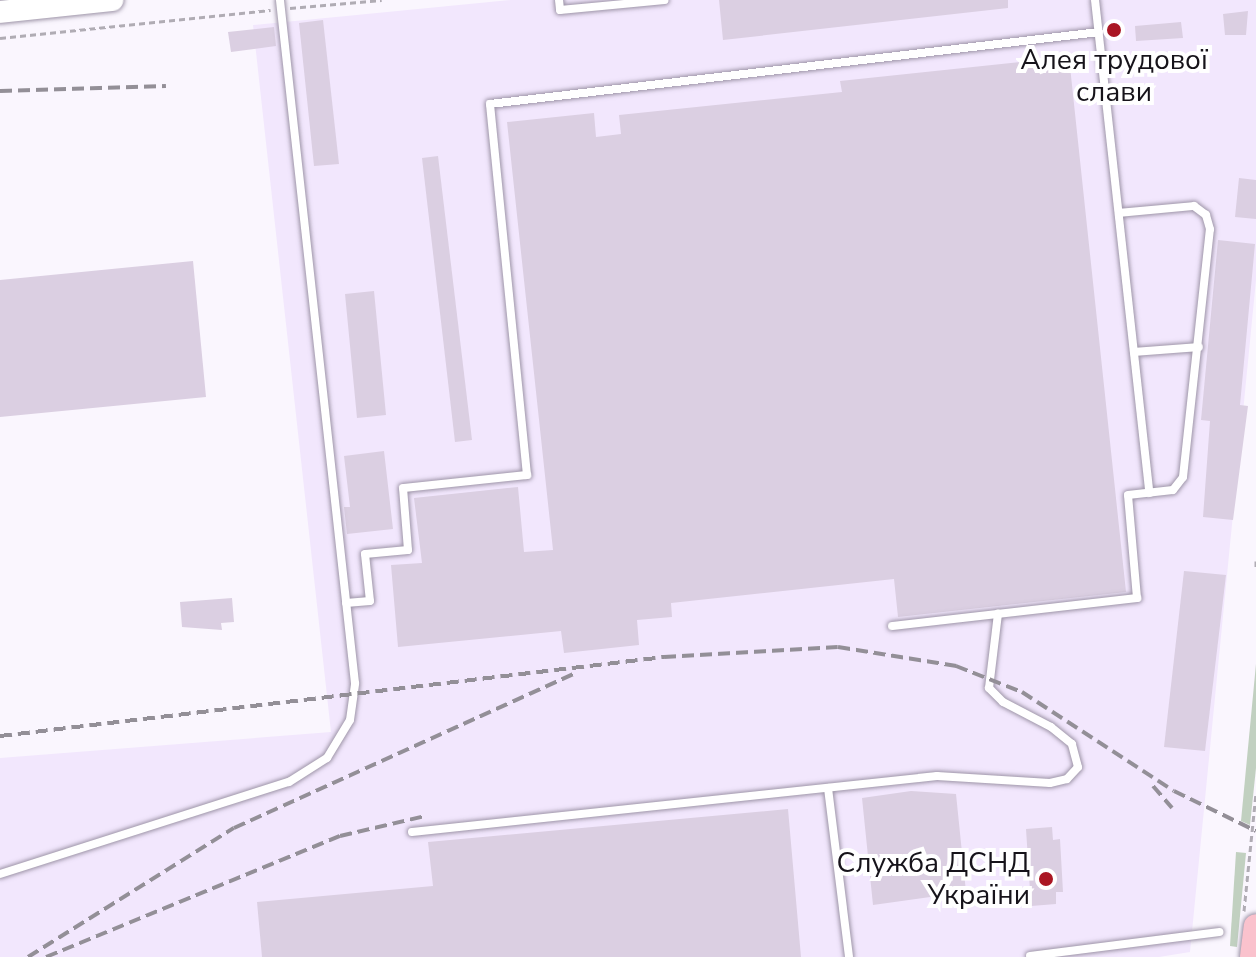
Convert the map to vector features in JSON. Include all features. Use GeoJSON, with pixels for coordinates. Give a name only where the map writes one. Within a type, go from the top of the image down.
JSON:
{"type":"FeatureCollection","features":[{"type":"Feature","properties":{"kind":"street"},"geometry":{"type":"LineString","coordinates":[[0,12],[112,0]]}},
{"type":"Feature","properties":{"kind":"lane"},"geometry":{"type":"LineString","coordinates":[[559,0],[560,10],[665,0]]}},
{"type":"Feature","properties":{"kind":"lane"},"geometry":{"type":"LineString","coordinates":[[1106,0],[1095,0],[1149,493]]}},
{"type":"Feature","properties":{"kind":"lane"},"geometry":{"type":"LineString","coordinates":[[0,874],[278,786],[320,765],[340,741],[353,710],[346,603],[281,4]]}},
{"type":"Feature","properties":{"kind":"lane"},"geometry":{"type":"LineString","coordinates":[[346,603],[370,601],[365,554],[408,550],[403,488],[527,475],[490,104],[1099,32]]}},
{"type":"Feature","properties":{"kind":"lane"},"geometry":{"type":"LineString","coordinates":[[892,626],[1137,598],[1128,495],[1173,490],[1181,482],[1210,236],[1206,215],[1189,205],[1119,213]]}},
{"type":"Feature","properties":{"kind":"lane"},"geometry":{"type":"LineString","coordinates":[[1134,352],[1199,347]]}},
{"type":"Feature","properties":{"kind":"lane"},"geometry":{"type":"LineString","coordinates":[[412,832],[937,776],[1050,783],[1074,774],[1078,761],[1065,736],[991,692],[989,677],[998,614]]}},
{"type":"Feature","properties":{"kind":"lane"},"geometry":{"type":"LineString","coordinates":[[828,788],[849,957]]}},
{"type":"Feature","properties":{"kind":"lane"},"geometry":{"type":"LineString","coordinates":[[1030,956],[1219,932]]}},
{"type":"Feature","properties":{"kind":"path"},"geometry":{"type":"LineString","coordinates":[[0,38],[281,4],[382,0]]}},
{"type":"Feature","properties":{"kind":"path"},"geometry":{"type":"LineString","coordinates":[[1256,561],[1256,570]]}},
{"type":"Feature","properties":{"kind":"path"},"geometry":{"type":"LineString","coordinates":[[1250,940],[1256,792]]}},
{"type":"Feature","properties":{"kind":"shaded area"},"geometry":{"type":"Polygon","coordinates":[[[511,0],[1256,0],[1256,280],[1190,952],[1159,957],[0,957],[0,758],[331,732],[253,25],[511,0]]]}},
{"type":"Feature","properties":{"kind":"green space"},"geometry":{"type":"Polygon","coordinates":[[[1256,664],[1256,768],[1250,825],[1241,821],[1256,664]]]}},
{"type":"Feature","properties":{"kind":"green space"},"geometry":{"type":"Polygon","coordinates":[[[1236,852],[1246,853],[1237,947],[1230,946],[1236,852]]]}},
{"type":"Feature","properties":{"kind":"building"},"geometry":{"type":"Polygon","coordinates":[[[719,0],[1008,0],[1008,8],[723,40],[719,0]]]}},
{"type":"Feature","properties":{"kind":"building"},"geometry":{"type":"Polygon","coordinates":[[[1248,11],[1246,35],[1225,35],[1223,14],[1248,11]]]}},
{"type":"Feature","properties":{"kind":"building"},"geometry":{"type":"Polygon","coordinates":[[[323,20],[339,164],[314,166],[299,23],[323,20]]]}},
{"type":"Feature","properties":{"kind":"building"},"geometry":{"type":"Polygon","coordinates":[[[1181,22],[1183,38],[1136,41],[1135,26],[1181,22]]]}},
{"type":"Feature","properties":{"kind":"building"},"geometry":{"type":"Polygon","coordinates":[[[274,27],[276,46],[231,52],[228,32],[274,27]]]}},
{"type":"Feature","properties":{"kind":"building"},"geometry":{"type":"Polygon","coordinates":[[[1069,57],[1126,592],[898,617],[894,579],[671,603],[672,617],[637,620],[639,645],[564,653],[561,631],[398,647],[391,565],[422,563],[414,498],[518,487],[524,552],[553,550],[507,122],[594,113],[596,137],[621,134],[619,115],[842,92],[840,81],[1069,57]]]}},
{"type":"Feature","properties":{"kind":"building"},"geometry":{"type":"Polygon","coordinates":[[[438,156],[472,440],[455,442],[422,158],[438,156]]]}},
{"type":"Feature","properties":{"kind":"building"},"geometry":{"type":"Polygon","coordinates":[[[1239,178],[1256,180],[1256,219],[1235,217],[1239,178]]]}},
{"type":"Feature","properties":{"kind":"building"},"geometry":{"type":"Polygon","coordinates":[[[1218,240],[1255,244],[1240,405],[1248,406],[1233,520],[1203,517],[1210,421],[1201,420],[1218,240]]]}},
{"type":"Feature","properties":{"kind":"building"},"geometry":{"type":"Polygon","coordinates":[[[193,261],[206,397],[0,417],[0,280],[193,261]]]}},
{"type":"Feature","properties":{"kind":"building"},"geometry":{"type":"Polygon","coordinates":[[[374,291],[386,415],[357,418],[345,294],[374,291]]]}},
{"type":"Feature","properties":{"kind":"building"},"geometry":{"type":"Polygon","coordinates":[[[384,451],[393,529],[347,534],[344,507],[350,507],[344,456],[384,451]]]}},
{"type":"Feature","properties":{"kind":"building"},"geometry":{"type":"Polygon","coordinates":[[[1184,571],[1226,575],[1205,751],[1164,747],[1184,571]]]}},
{"type":"Feature","properties":{"kind":"building"},"geometry":{"type":"Polygon","coordinates":[[[232,598],[234,622],[221,623],[222,630],[182,627],[180,602],[232,598]]]}},
{"type":"Feature","properties":{"kind":"building"},"geometry":{"type":"Polygon","coordinates":[[[911,791],[956,794],[966,892],[873,905],[862,798],[911,791]]]}},
{"type":"Feature","properties":{"kind":"building"},"geometry":{"type":"Polygon","coordinates":[[[788,809],[801,957],[262,957],[257,902],[433,886],[428,842],[788,809]]]}},
{"type":"Feature","properties":{"kind":"building","name":"Служба ДСНД України"},"geometry":{"type":"Polygon","coordinates":[[[1052,827],[1053,840],[1060,839],[1063,892],[1056,892],[1056,904],[1031,906],[1026,829],[1052,827]]]}},
{"type":"Feature","properties":{"kind":"railway"},"geometry":{"type":"LineString","coordinates":[[0,91],[166,86]]}},
{"type":"Feature","properties":{"kind":"railway"},"geometry":{"type":"LineString","coordinates":[[0,736],[664,657],[838,647],[956,666],[1022,692],[1174,791],[1256,831]]}},
{"type":"Feature","properties":{"kind":"railway"},"geometry":{"type":"LineString","coordinates":[[28,957],[234,828],[574,674]]}},
{"type":"Feature","properties":{"kind":"railway"},"geometry":{"type":"LineString","coordinates":[[1153,786],[1172,808]]}},
{"type":"Feature","properties":{"kind":"railway"},"geometry":{"type":"LineString","coordinates":[[46,957],[340,836],[425,816]]}},
{"type":"Feature","properties":{"kind":"place","name":"Алея трудової слави"},"geometry":{"type":"Point","coordinates":[1114,30]}},
{"type":"Feature","properties":{"kind":"place","name":"Служба ДСНД України"},"geometry":{"type":"Point","coordinates":[1046,879]}}]}
